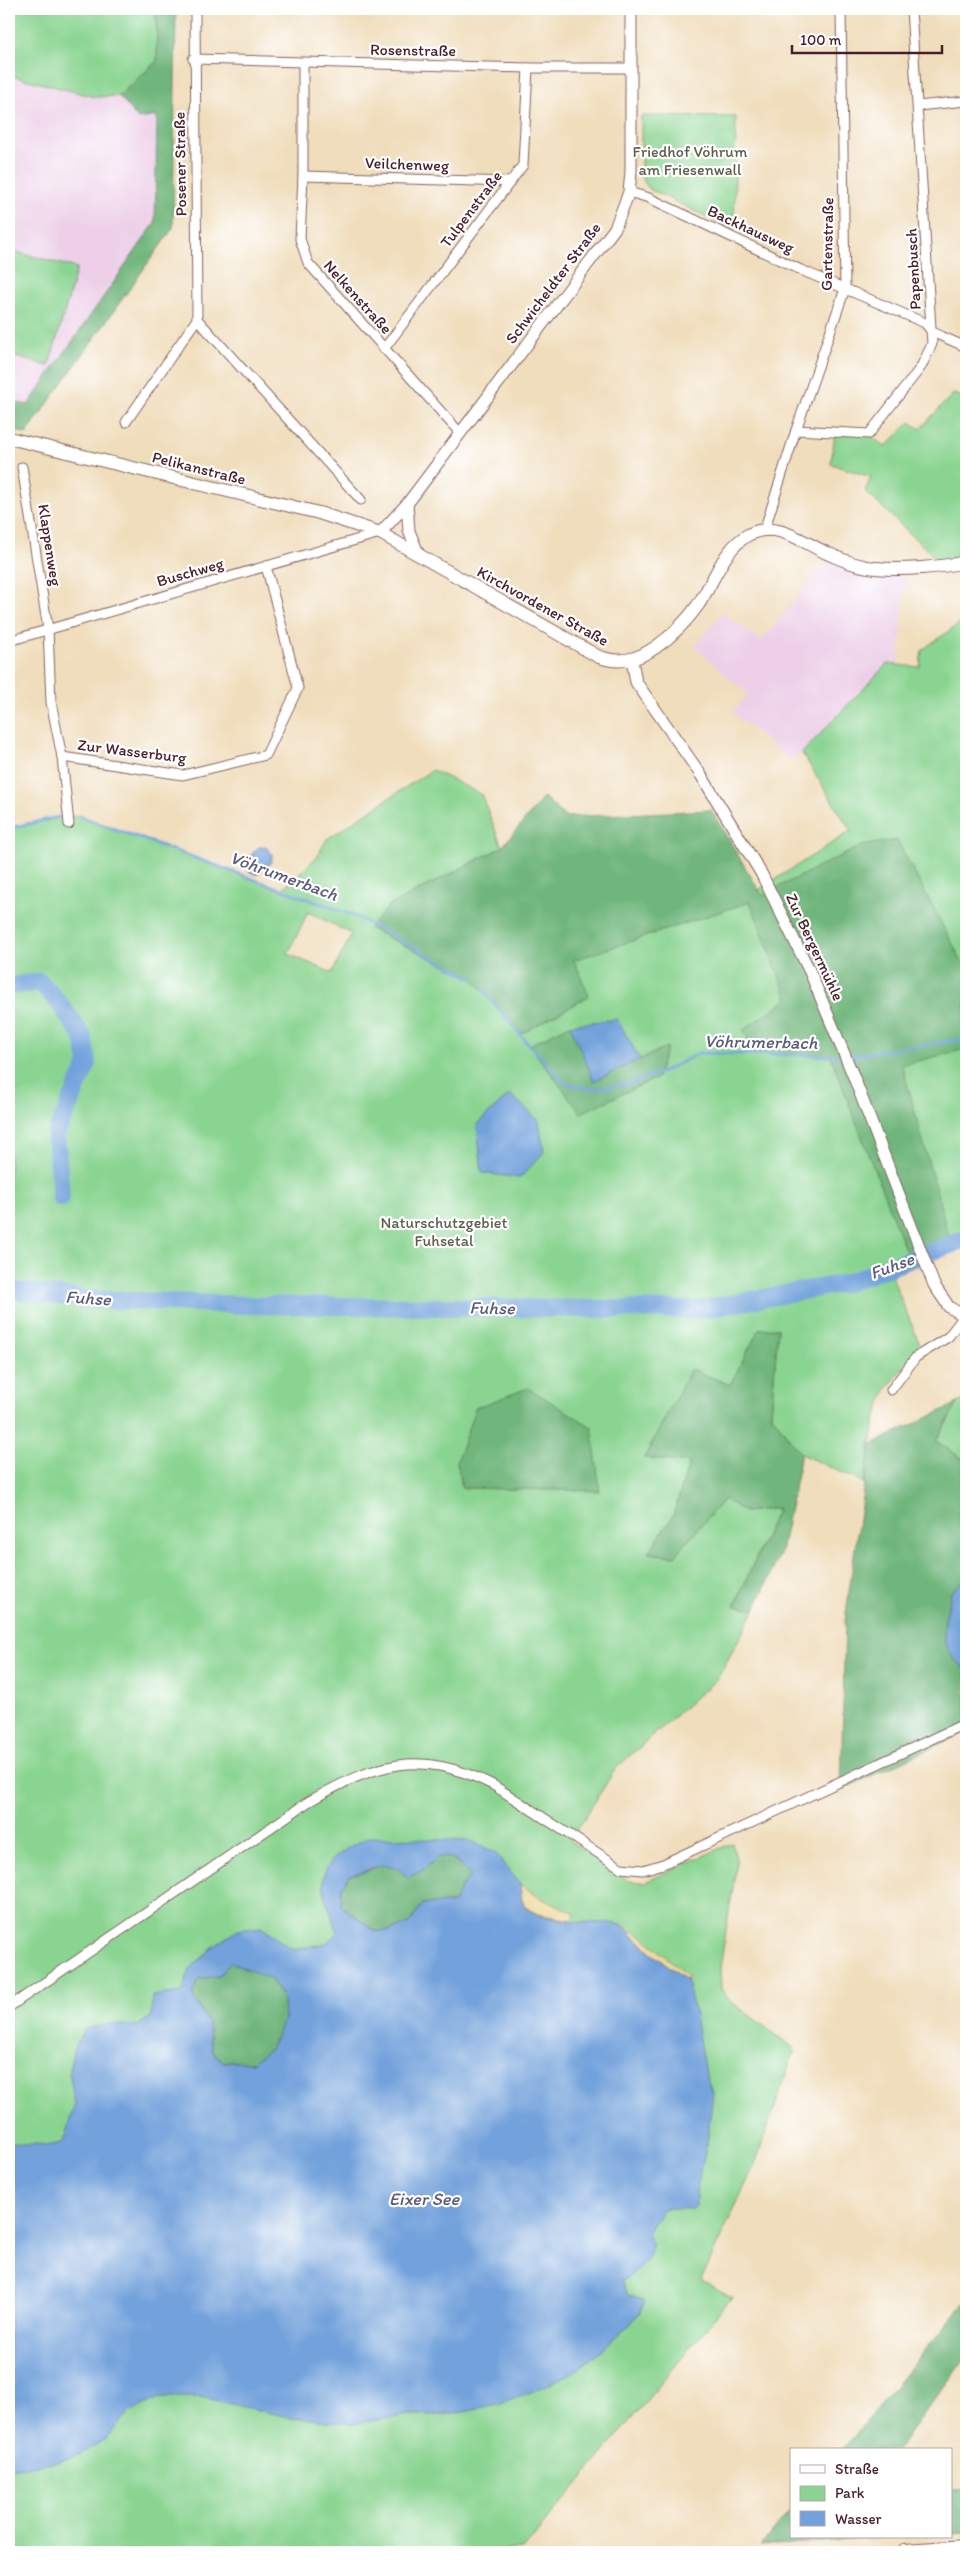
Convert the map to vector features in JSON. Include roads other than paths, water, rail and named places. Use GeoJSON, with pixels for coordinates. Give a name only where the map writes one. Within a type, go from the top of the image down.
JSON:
{"type":"FeatureCollection","features":[{"type":"Feature","properties":{"kind":"highway"},"geometry":{"type":"LineString","coordinates":[[905,2552],[966,2548]]}},
{"type":"Feature","properties":{"kind":"main road","name":"Pelikanstraße"},"geometry":{"type":"LineString","coordinates":[[9,438],[319,513],[380,533]]}},
{"type":"Feature","properties":{"kind":"main road"},"geometry":{"type":"LineString","coordinates":[[632,660],[661,643],[683,624],[699,604],[736,544],[748,535],[765,528],[780,530],[829,554],[875,568],[966,562]]}},
{"type":"Feature","properties":{"kind":"main road","name":"Kirchvordener Straße"},"geometry":{"type":"LineString","coordinates":[[380,533],[599,657],[613,661],[632,660]]}},
{"type":"Feature","properties":{"kind":"street","name":"Posener Straße"},"geometry":{"type":"LineString","coordinates":[[195,9],[193,59],[197,319]]}},
{"type":"Feature","properties":{"kind":"street","name":"Schwicheldter Straße"},"geometry":{"type":"LineString","coordinates":[[380,533],[407,504],[615,228],[629,192],[631,172],[631,9]]}},
{"type":"Feature","properties":{"kind":"street","name":"Gartenstraße"},"geometry":{"type":"LineString","coordinates":[[765,528],[796,430],[845,289],[841,9]]}},
{"type":"Feature","properties":{"kind":"street","name":"Papenbusch"},"geometry":{"type":"LineString","coordinates":[[796,430],[869,434],[921,367],[932,344],[911,9]]}},
{"type":"Feature","properties":{"kind":"street","name":"Rosenstraße"},"geometry":{"type":"LineString","coordinates":[[193,59],[528,68],[631,68]]}},
{"type":"Feature","properties":{"kind":"street","name":"Nelkenstraße"},"geometry":{"type":"LineString","coordinates":[[303,63],[303,176],[300,239],[308,263],[460,433]]}},
{"type":"Feature","properties":{"kind":"street","name":"Tulpenstraße"},"geometry":{"type":"LineString","coordinates":[[384,350],[523,165],[528,68]]}},
{"type":"Feature","properties":{"kind":"street"},"geometry":{"type":"LineString","coordinates":[[918,106],[966,101]]}},
{"type":"Feature","properties":{"kind":"street","name":"Veilchenweg"},"geometry":{"type":"LineString","coordinates":[[303,176],[511,182]]}},
{"type":"Feature","properties":{"kind":"street","name":"Backhausweg"},"geometry":{"type":"LineString","coordinates":[[629,192],[649,198],[845,289],[924,323],[932,332],[966,346]]}},
{"type":"Feature","properties":{"kind":"street"},"geometry":{"type":"LineString","coordinates":[[126,422],[197,319],[361,500]]}},
{"type":"Feature","properties":{"kind":"street","name":"Klappenweg"},"geometry":{"type":"LineString","coordinates":[[22,467],[48,629]]}},
{"type":"Feature","properties":{"kind":"street"},"geometry":{"type":"LineString","coordinates":[[407,504],[409,531],[419,555]]}},
{"type":"Feature","properties":{"kind":"street","name":"Buschweg"},"geometry":{"type":"LineString","coordinates":[[9,641],[380,533]]}},
{"type":"Feature","properties":{"kind":"street","name":"Zur Wasserburg"},"geometry":{"type":"LineString","coordinates":[[62,757],[183,775],[266,755],[298,688],[266,566]]}},
{"type":"Feature","properties":{"kind":"street","name":"Zur Wasserburg"},"geometry":{"type":"LineString","coordinates":[[48,629],[51,702],[62,757],[68,824]]}},
{"type":"Feature","properties":{"kind":"street","name":"Zur Bergermühle"},"geometry":{"type":"LineString","coordinates":[[632,660],[636,682],[701,775],[762,873],[810,972],[839,1040],[928,1270],[942,1300],[965,1316]]}},
{"type":"Feature","properties":{"kind":"street"},"geometry":{"type":"LineString","coordinates":[[891,1390],[916,1357],[948,1337],[965,1316]]}},
{"type":"Feature","properties":{"kind":"street"},"geometry":{"type":"LineString","coordinates":[[9,2007],[308,1802],[346,1781],[375,1769],[428,1764],[449,1767],[472,1775],[493,1786],[620,1868],[643,1870],[676,1859],[966,1723]]}},
{"type":"Feature","properties":{"kind":"water"},"geometry":{"type":"Polygon","coordinates":[[[259,847],[266,847],[272,853],[272,857],[268,866],[257,875],[249,872],[248,865],[251,855],[259,847]]]}},
{"type":"Feature","properties":{"kind":"water"},"geometry":{"type":"Polygon","coordinates":[[[617,1019],[640,1059],[594,1081],[570,1025],[617,1019]]]}},
{"type":"Feature","properties":{"kind":"water"},"geometry":{"type":"Polygon","coordinates":[[[510,1094],[539,1121],[544,1152],[520,1178],[482,1173],[477,1124],[510,1094]]]}},
{"type":"Feature","properties":{"kind":"water"},"geometry":{"type":"Polygon","coordinates":[[[966,1579],[966,1670],[953,1658],[944,1641],[945,1621],[951,1592],[966,1579]]]}},
{"type":"Feature","properties":{"kind":"water","name":"Eixer See"},"geometry":{"type":"Polygon","coordinates":[[[370,1837],[471,1841],[494,1852],[502,1861],[520,1884],[522,1901],[527,1909],[539,1915],[576,1922],[622,1925],[653,1954],[686,1979],[694,2009],[704,2068],[713,2093],[707,2144],[696,2192],[696,2206],[693,2209],[663,2208],[648,2233],[651,2245],[649,2257],[642,2266],[622,2280],[628,2295],[645,2301],[640,2312],[628,2327],[577,2370],[534,2391],[498,2404],[444,2415],[409,2415],[352,2424],[284,2416],[201,2397],[162,2397],[130,2412],[107,2437],[82,2454],[54,2463],[9,2469],[9,2143],[53,2145],[63,2142],[75,2104],[69,2071],[74,2048],[85,2029],[109,2024],[137,2026],[151,2017],[152,1996],[182,1992],[190,1969],[213,1947],[238,1930],[261,1927],[293,1950],[326,1943],[338,1932],[326,1898],[324,1874],[338,1855],[370,1837]],[[439,1857],[420,1872],[407,1877],[400,1870],[387,1865],[350,1875],[341,1888],[341,1906],[376,1931],[389,1931],[409,1924],[423,1904],[454,1903],[461,1887],[471,1875],[452,1858],[439,1857]],[[231,1962],[219,1976],[199,1979],[192,1994],[208,2023],[212,2051],[224,2062],[253,2062],[270,2048],[284,2021],[283,1998],[271,1979],[231,1962]]]}},
{"type":"Feature","properties":{"kind":"waterway","name":"Vöhrumerbach"},"geometry":{"type":"LineString","coordinates":[[79,816],[355,916],[473,979]]}},
{"type":"Feature","properties":{"kind":"waterway","name":"Vöhrumerbach"},"geometry":{"type":"LineString","coordinates":[[9,828],[59,817]]}},
{"type":"Feature","properties":{"kind":"waterway"},"geometry":{"type":"LineString","coordinates":[[9,986],[40,982],[59,1003],[83,1037],[88,1063],[56,1134],[61,1198]]}},
{"type":"Feature","properties":{"kind":"waterway","name":"Vöhrumerbach"},"geometry":{"type":"LineString","coordinates":[[483,990],[529,1045],[565,1083],[591,1089],[628,1084],[665,1071],[699,1053],[842,1056]]}},
{"type":"Feature","properties":{"kind":"waterway","name":"Vöhrumerbach"},"geometry":{"type":"LineString","coordinates":[[848,1056],[966,1039]]}},
{"type":"Feature","properties":{"kind":"waterway","name":"Fuhse"},"geometry":{"type":"LineString","coordinates":[[9,1290],[86,1299],[248,1305],[697,1310],[846,1283],[966,1239]]}},
{"type":"Feature","properties":{"kind":"park label","name":"Friedhof Vöhrum am Friesenwall"},"geometry":{"type":"Point","coordinates":[690,160]}},
{"type":"Feature","properties":{"kind":"park label","name":"Naturschutzgebiet Fuhsetal"},"geometry":{"type":"Point","coordinates":[444,1231]}}]}
